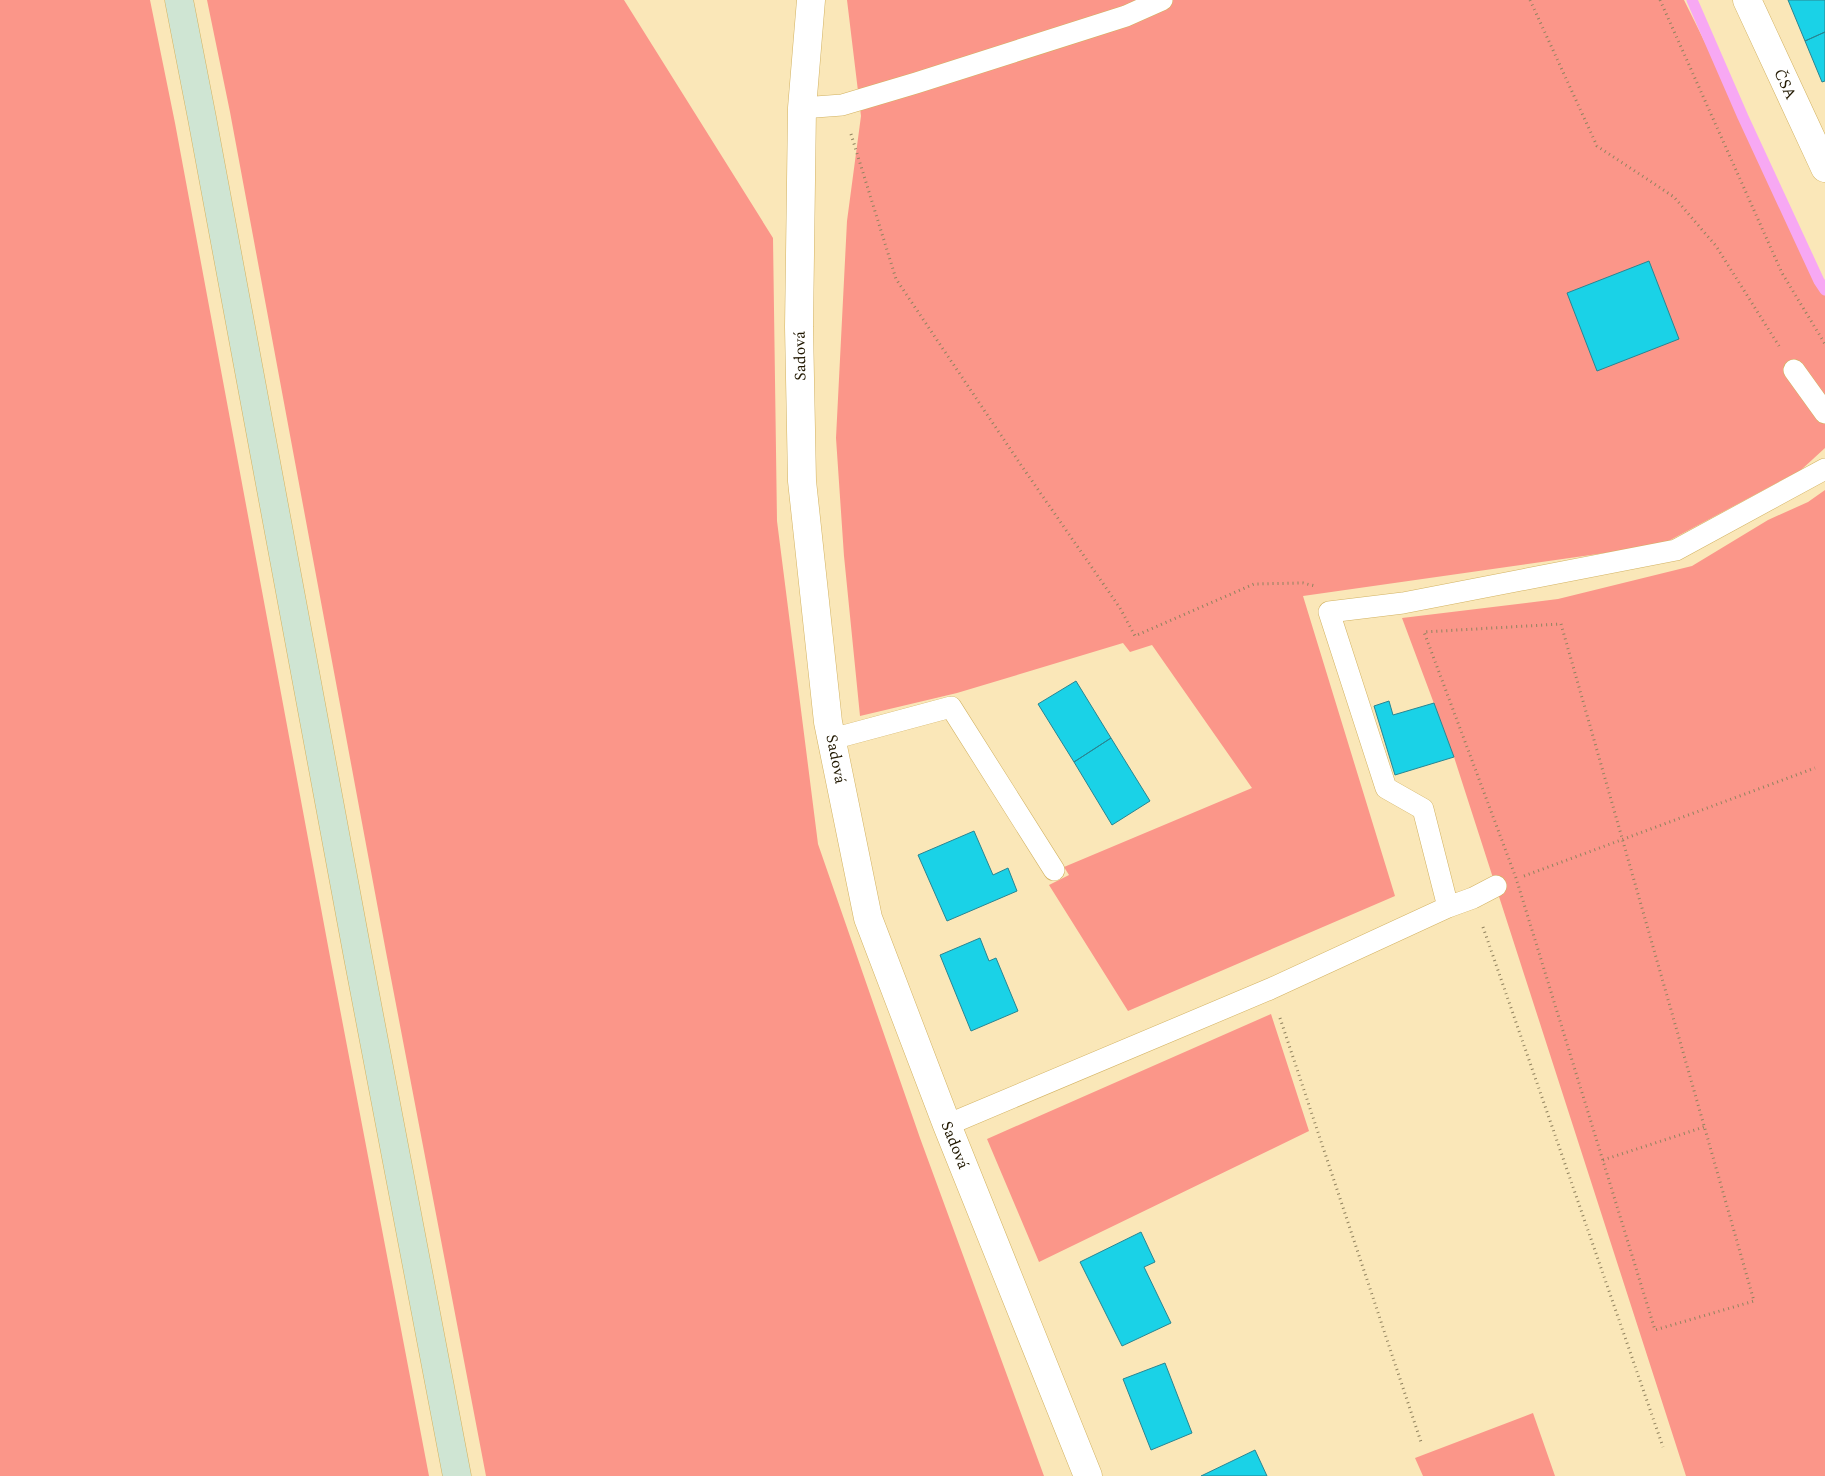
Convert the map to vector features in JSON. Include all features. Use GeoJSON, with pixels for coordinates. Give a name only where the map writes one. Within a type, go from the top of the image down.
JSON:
{"type":"FeatureCollection","features":[{"type":"Feature","properties":{"kind":"main road"},"geometry":{"type":"LineString","coordinates":[[179,0],[457,1476]]}},
{"type":"Feature","properties":{"kind":"street","name":"Sadová"},"geometry":{"type":"LineString","coordinates":[[811,0],[802,108],[799,327],[802,481],[828,722],[868,918],[947,1125],[1088,1476]]}},
{"type":"Feature","properties":{"kind":"street","name":"ČSA"},"geometry":{"type":"LineString","coordinates":[[1747,0],[1825,168]]}},
{"type":"Feature","properties":{"kind":"lane"},"geometry":{"type":"LineString","coordinates":[[802,108],[842,105],[916,83],[1126,16],[1162,0]]}},
{"type":"Feature","properties":{"kind":"lane"},"geometry":{"type":"LineString","coordinates":[[1794,370],[1825,412]]}},
{"type":"Feature","properties":{"kind":"lane"},"geometry":{"type":"LineString","coordinates":[[1448,908],[1423,809],[1386,788],[1329,612],[1403,603],[1676,550],[1825,469]]}},
{"type":"Feature","properties":{"kind":"lane"},"geometry":{"type":"LineString","coordinates":[[832,739],[951,707],[1054,870]]}},
{"type":"Feature","properties":{"kind":"lane"},"geometry":{"type":"LineString","coordinates":[[947,1125],[1270,989],[1496,886]]}},
{"type":"Feature","properties":{"kind":"path"},"geometry":{"type":"LineString","coordinates":[[1530,0],[1597,146],[1674,197],[1716,246],[1794,370]]}},
{"type":"Feature","properties":{"kind":"path"},"geometry":{"type":"LineString","coordinates":[[1660,0],[1782,273],[1825,344]]}},
{"type":"Feature","properties":{"kind":"path"},"geometry":{"type":"LineString","coordinates":[[842,105],[896,279],[1120,608],[1135,636],[1254,584],[1303,583],[1330,589],[1329,612]]}},
{"type":"Feature","properties":{"kind":"path"},"geometry":{"type":"LineString","coordinates":[[1561,624],[1754,1301],[1655,1330],[1516,878],[1424,632],[1561,624]]}},
{"type":"Feature","properties":{"kind":"path"},"geometry":{"type":"LineString","coordinates":[[1496,886],[1815,768]]}},
{"type":"Feature","properties":{"kind":"path"},"geometry":{"type":"LineString","coordinates":[[1473,898],[1663,1447]]}},
{"type":"Feature","properties":{"kind":"path"},"geometry":{"type":"LineString","coordinates":[[1270,989],[1422,1445]]}},
{"type":"Feature","properties":{"kind":"path"},"geometry":{"type":"LineString","coordinates":[[1603,1160],[1704,1127]]}},
{"type":"Feature","properties":{"kind":"shaded area"},"geometry":{"type":"Polygon","coordinates":[[[0,0],[150,0],[175,123],[429,1476],[0,1476],[0,0]]]}},
{"type":"Feature","properties":{"kind":"shaded area"},"geometry":{"type":"Polygon","coordinates":[[[207,0],[624,0],[773,238],[777,521],[818,844],[920,1138],[1044,1476],[486,1476],[386,952],[230,112],[207,0]]]}},
{"type":"Feature","properties":{"kind":"shaded area"},"geometry":{"type":"Polygon","coordinates":[[[847,0],[1684,0],[1825,285],[1825,448],[1801,470],[1661,545],[1303,596],[1395,896],[1128,1011],[1049,885],[1069,875],[1064,867],[1252,788],[1152,645],[1130,652],[1123,643],[957,693],[860,716],[844,556],[836,438],[847,221],[861,116],[847,0]]]}},
{"type":"Feature","properties":{"kind":"shaded area"},"geometry":{"type":"Polygon","coordinates":[[[1825,490],[1825,1476],[1686,1476],[1454,757],[1402,618],[1558,599],[1692,566],[1768,520],[1808,502],[1825,490]]]}},
{"type":"Feature","properties":{"kind":"shaded area"},"geometry":{"type":"Polygon","coordinates":[[[1271,1014],[1309,1131],[1039,1262],[987,1139],[1271,1014]]]}},
{"type":"Feature","properties":{"kind":"shaded area"},"geometry":{"type":"Polygon","coordinates":[[[1533,1413],[1555,1476],[1423,1476],[1415,1458],[1533,1413]]]}},
{"type":"Feature","properties":{"kind":"building"},"geometry":{"type":"Polygon","coordinates":[[[1788,0],[1825,0],[1825,32],[1805,41],[1788,0]]]}},
{"type":"Feature","properties":{"kind":"building"},"geometry":{"type":"Polygon","coordinates":[[[1825,32],[1825,81],[1822,82],[1805,41],[1825,32]]]}},
{"type":"Feature","properties":{"kind":"building"},"geometry":{"type":"Polygon","coordinates":[[[1649,261],[1679,339],[1597,371],[1567,293],[1649,261]]]}},
{"type":"Feature","properties":{"kind":"building"},"geometry":{"type":"Polygon","coordinates":[[[1076,681],[1111,738],[1074,762],[1038,704],[1076,681]]]}},
{"type":"Feature","properties":{"kind":"building"},"geometry":{"type":"Polygon","coordinates":[[[1389,701],[1393,715],[1434,703],[1454,757],[1395,775],[1374,706],[1389,701]]]}},
{"type":"Feature","properties":{"kind":"building"},"geometry":{"type":"Polygon","coordinates":[[[1111,738],[1150,801],[1112,825],[1074,762],[1111,738]]]}},
{"type":"Feature","properties":{"kind":"building"},"geometry":{"type":"Polygon","coordinates":[[[974,831],[993,875],[1008,868],[1017,891],[947,921],[918,855],[974,831]]]}},
{"type":"Feature","properties":{"kind":"building"},"geometry":{"type":"Polygon","coordinates":[[[980,938],[989,961],[996,958],[1018,1011],[971,1031],[940,955],[980,938]]]}},
{"type":"Feature","properties":{"kind":"building"},"geometry":{"type":"Polygon","coordinates":[[[1141,1232],[1155,1262],[1144,1267],[1171,1323],[1122,1346],[1080,1262],[1141,1232]]]}},
{"type":"Feature","properties":{"kind":"building"},"geometry":{"type":"Polygon","coordinates":[[[1165,1363],[1192,1433],[1151,1450],[1123,1379],[1165,1363]]]}},
{"type":"Feature","properties":{"kind":"building"},"geometry":{"type":"Polygon","coordinates":[[[1255,1450],[1267,1476],[1201,1476],[1255,1450]]]}},
{"type":"Feature","properties":{"kind":"waterway"},"geometry":{"type":"LineString","coordinates":[[1692,0],[1743,117],[1819,281],[1825,290]]}}]}
